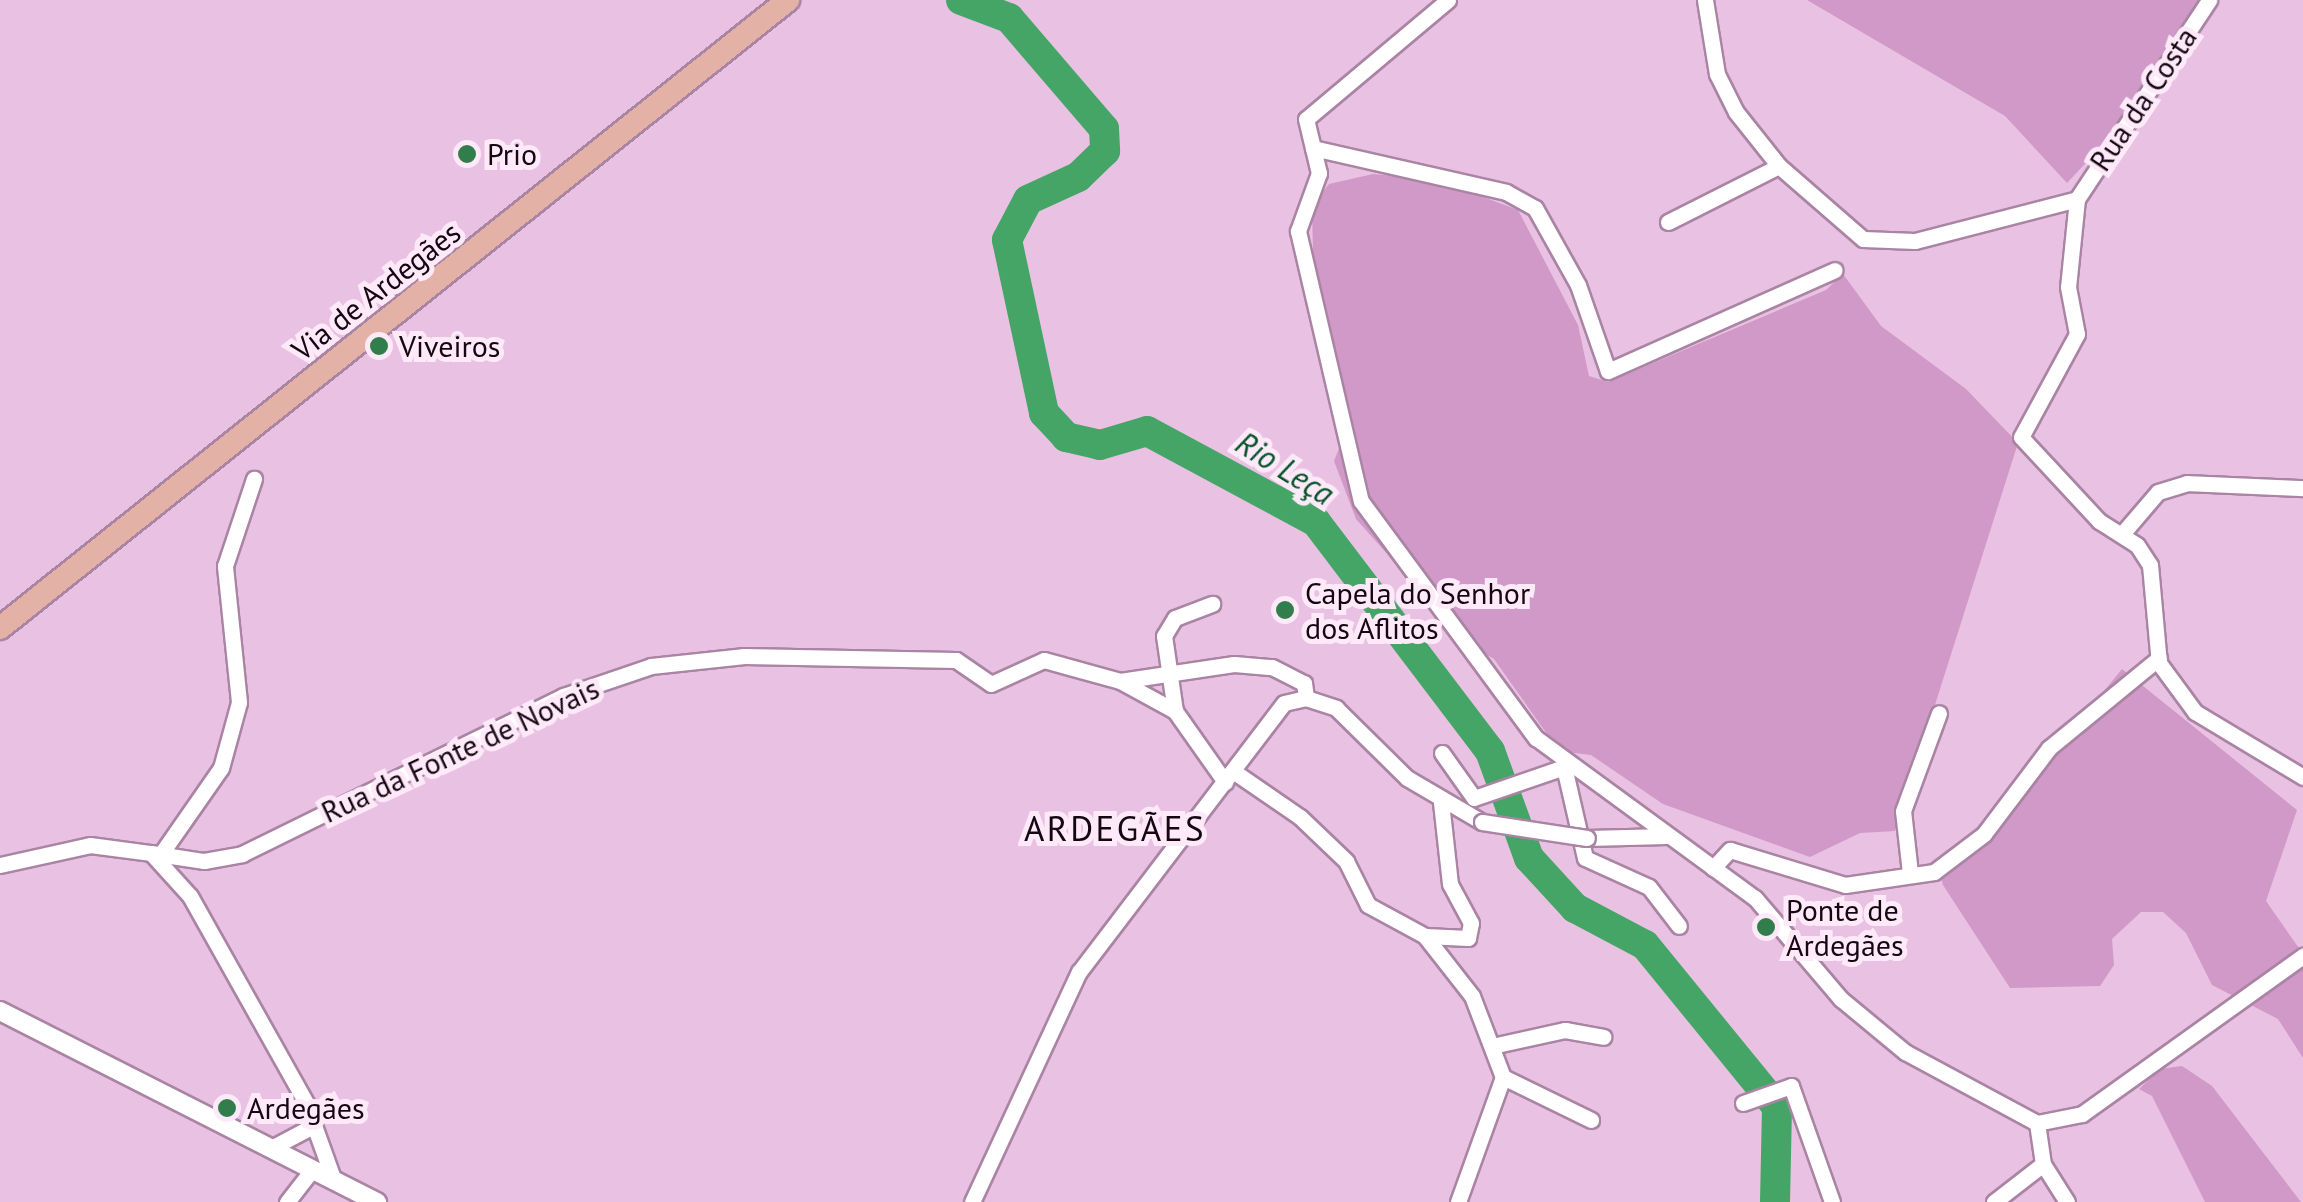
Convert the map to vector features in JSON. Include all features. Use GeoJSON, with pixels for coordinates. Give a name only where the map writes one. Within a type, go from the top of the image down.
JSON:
{"type":"FeatureCollection","features":[{"type":"Feature","properties":{"kind":"main road","name":"Via de Ardegães"},"geometry":{"type":"LineString","coordinates":[[0,628],[788,0]]}},
{"type":"Feature","properties":{"kind":"street"},"geometry":{"type":"LineString","coordinates":[[1448,0],[1306,118],[1318,173],[1298,231],[1305,287],[1361,500],[1564,767],[1756,898],[1841,999],[1905,1052],[2037,1123],[2082,1114],[2303,956]]}},
{"type":"Feature","properties":{"kind":"street"},"geometry":{"type":"LineString","coordinates":[[1705,0],[1717,74],[1779,166],[1864,238],[1915,241],[2077,199],[2068,287],[2077,334],[2021,437],[2150,566],[2159,658],[2195,712],[2303,777]]}},
{"type":"Feature","properties":{"kind":"street","name":"Rua da Costa"},"geometry":{"type":"LineString","coordinates":[[2077,199],[2209,0]]}},
{"type":"Feature","properties":{"kind":"street"},"geometry":{"type":"LineString","coordinates":[[1313,148],[1506,192],[1535,208],[1578,284],[1608,371],[1835,270]]}},
{"type":"Feature","properties":{"kind":"street"},"geometry":{"type":"LineString","coordinates":[[1668,222],[1779,166]]}},
{"type":"Feature","properties":{"kind":"street"},"geometry":{"type":"LineString","coordinates":[[157,852],[221,768],[239,702],[225,566],[254,479]]}},
{"type":"Feature","properties":{"kind":"street"},"geometry":{"type":"LineString","coordinates":[[2122,534],[2158,492],[2187,483],[2303,488]]}},
{"type":"Feature","properties":{"kind":"street"},"geometry":{"type":"LineString","coordinates":[[1212,604],[1175,618],[1164,636],[1166,670],[1272,668],[1304,684],[1306,698]]}},
{"type":"Feature","properties":{"kind":"street","name":"Rua da Fonte de Novais"},"geometry":{"type":"LineString","coordinates":[[157,852],[204,861],[242,854],[563,696],[651,666],[818,654],[956,660],[990,684],[1044,660],[1120,681],[1175,711],[1229,777],[1346,860],[1368,904],[1425,936]]}},
{"type":"Feature","properties":{"kind":"street"},"geometry":{"type":"LineString","coordinates":[[1713,868],[1730,850],[1845,885],[1955,860],[2003,814],[2049,748],[2159,658]]}},
{"type":"Feature","properties":{"kind":"street","name":"Rua da Fonte de Novais"},"geometry":{"type":"LineString","coordinates":[[1120,681],[1166,670],[1175,711]]}},
{"type":"Feature","properties":{"kind":"street"},"geometry":{"type":"LineString","coordinates":[[972,1202],[1079,972],[1284,703],[1306,698],[1336,708],[1441,802],[1482,822],[1587,838],[1668,836]]}},
{"type":"Feature","properties":{"kind":"street"},"geometry":{"type":"LineString","coordinates":[[1910,873],[1902,811],[1939,713]]}},
{"type":"Feature","properties":{"kind":"street"},"geometry":{"type":"LineString","coordinates":[[1442,753],[1474,798],[1494,795],[1540,772],[1564,767]]}},
{"type":"Feature","properties":{"kind":"street"},"geometry":{"type":"LineString","coordinates":[[1564,767],[1584,858],[1649,888],[1679,926]]}},
{"type":"Feature","properties":{"kind":"street"},"geometry":{"type":"LineString","coordinates":[[1425,936],[1468,938],[1470,923],[1450,884],[1441,802]]}},
{"type":"Feature","properties":{"kind":"street"},"geometry":{"type":"LineString","coordinates":[[0,865],[90,845],[157,852],[190,896],[310,1122],[334,1181]]}},
{"type":"Feature","properties":{"kind":"street"},"geometry":{"type":"LineString","coordinates":[[1425,936],[1472,996],[1503,1077],[1458,1202]]}},
{"type":"Feature","properties":{"kind":"street"},"geometry":{"type":"LineString","coordinates":[[0,1011],[377,1202]]}},
{"type":"Feature","properties":{"kind":"street"},"geometry":{"type":"LineString","coordinates":[[1492,1046],[1565,1030],[1603,1036]]}},
{"type":"Feature","properties":{"kind":"street"},"geometry":{"type":"LineString","coordinates":[[1503,1077],[1590,1120]]}},
{"type":"Feature","properties":{"kind":"street"},"geometry":{"type":"LineString","coordinates":[[1743,1102],[1783,1086],[1826,1165],[1832,1202]]}},
{"type":"Feature","properties":{"kind":"street"},"geometry":{"type":"LineString","coordinates":[[271,1148],[310,1122]]}},
{"type":"Feature","properties":{"kind":"street"},"geometry":{"type":"LineString","coordinates":[[2037,1123],[2043,1164],[2067,1202]]}},
{"type":"Feature","properties":{"kind":"street"},"geometry":{"type":"LineString","coordinates":[[1994,1202],[2043,1164]]}},
{"type":"Feature","properties":{"kind":"street"},"geometry":{"type":"LineString","coordinates":[[287,1202],[312,1170]]}},
{"type":"Feature","properties":{"kind":"shaded area"},"geometry":{"type":"Polygon","coordinates":[[[1807,0],[2210,0],[2165,51],[2142,103],[2067,183],[2005,116],[1807,0]]]}},
{"type":"Feature","properties":{"kind":"shaded area"},"geometry":{"type":"Polygon","coordinates":[[[1373,174],[1438,180],[1518,210],[1578,325],[1589,376],[1608,382],[1826,290],[1843,274],[1881,326],[1966,389],[2018,443],[1895,831],[1860,833],[1810,857],[1663,804],[1591,755],[1559,751],[1494,659],[1466,642],[1356,519],[1334,461],[1350,421],[1313,253],[1312,206],[1329,184],[1373,174]]]}},
{"type":"Feature","properties":{"kind":"shaded area"},"geometry":{"type":"Polygon","coordinates":[[[2122,669],[2297,810],[2266,901],[2303,954],[2303,1058],[2278,1019],[2212,985],[2186,933],[2163,912],[2141,912],[2112,939],[2114,965],[2100,986],[2010,988],[1943,885],[1937,864],[2015,800],[2122,669]]]}},
{"type":"Feature","properties":{"kind":"shaded area"},"geometry":{"type":"Polygon","coordinates":[[[2182,1066],[2212,1086],[2301,1202],[2205,1202],[2152,1096],[2139,1089],[2160,1069],[2182,1066]]]}},
{"type":"Feature","properties":{"kind":"waterway","name":"Rio Leça"},"geometry":{"type":"LineString","coordinates":[[961,0],[1009,18],[1104,129],[1105,151],[1078,177],[1028,200],[1007,240],[1044,413],[1066,437],[1100,445],[1147,431],[1316,522],[1490,751],[1529,858],[1575,908],[1645,945],[1777,1107],[1775,1202]]}},
{"type":"Feature","properties":{"kind":"place","name":"Prio"},"geometry":{"type":"Point","coordinates":[467,154]}},
{"type":"Feature","properties":{"kind":"place","name":"Viveiros"},"geometry":{"type":"Point","coordinates":[379,346]}},
{"type":"Feature","properties":{"kind":"place","name":"Capela do Senhor dos Aflitos"},"geometry":{"type":"Point","coordinates":[1285,610]}},
{"type":"Feature","properties":{"kind":"place","name":"Ponte de Ardegães"},"geometry":{"type":"Point","coordinates":[1766,927]}},
{"type":"Feature","properties":{"kind":"place","name":"Ardegães"},"geometry":{"type":"Point","coordinates":[227,1108]}},
{"type":"Feature","properties":{"kind":"district","name":"ARDEGÃES"},"geometry":{"type":"Point","coordinates":[1115,828]}}]}
